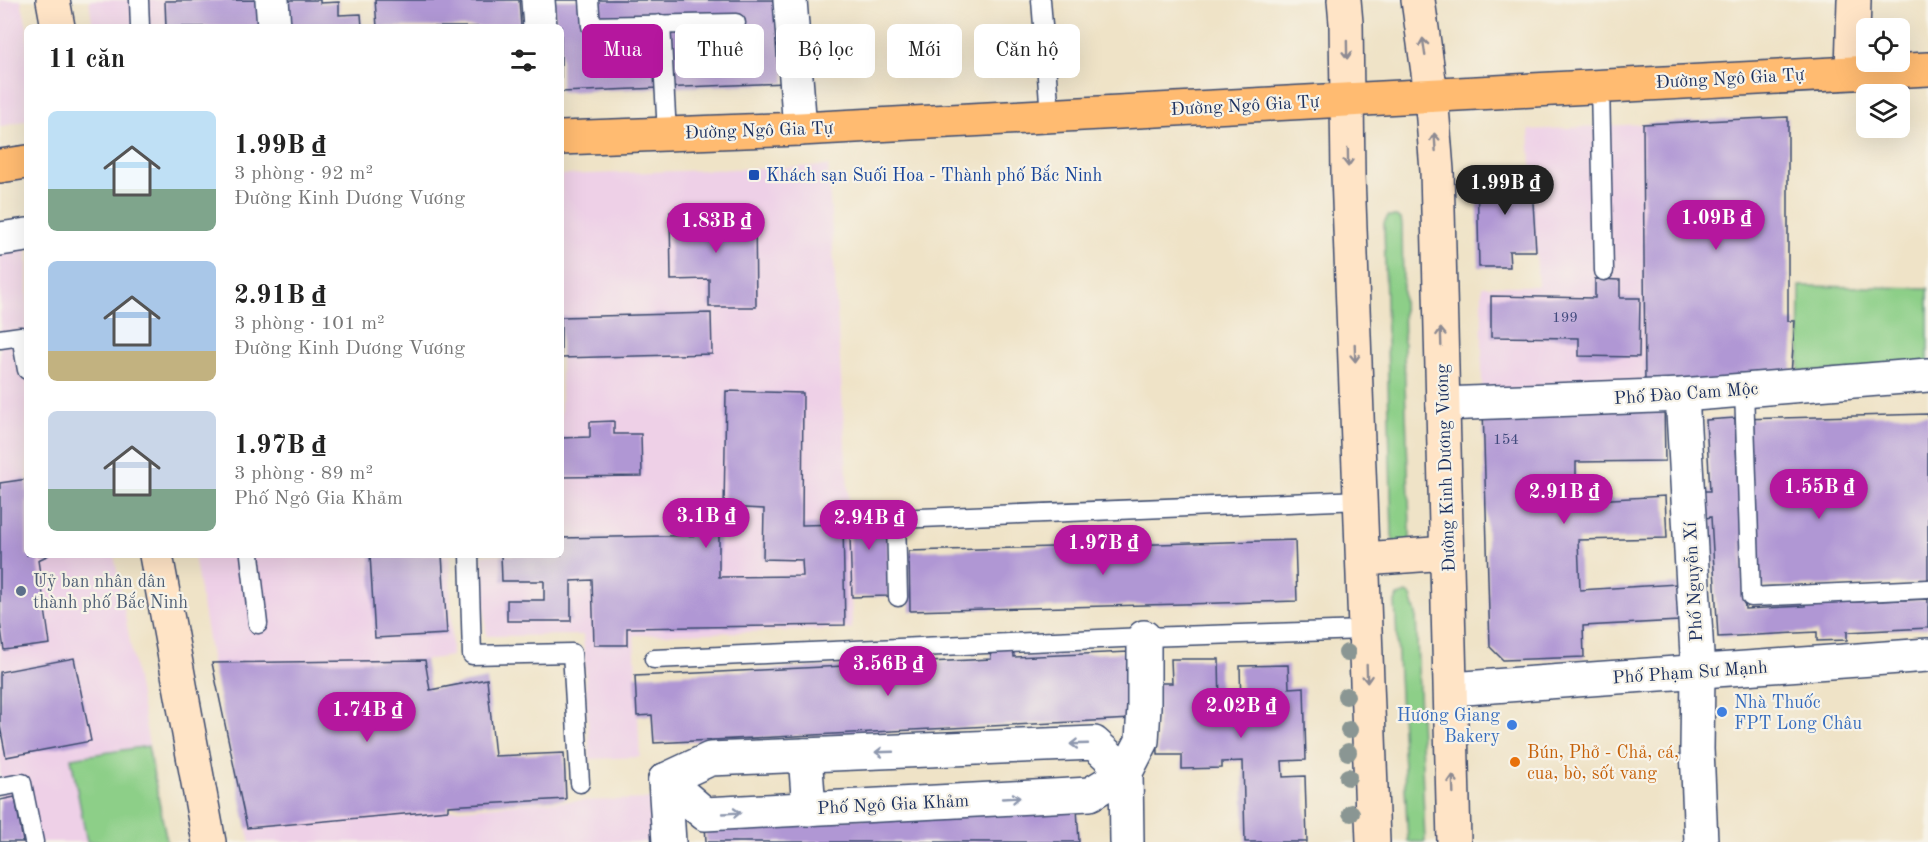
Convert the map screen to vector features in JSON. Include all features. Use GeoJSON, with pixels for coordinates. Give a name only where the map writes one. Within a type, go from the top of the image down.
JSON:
{"type":"FeatureCollection","features":[{"type":"Feature","properties":{"kind":"main road"},"geometry":{"type":"LineString","coordinates":[[53,0],[57,24]]}},
{"type":"Feature","properties":{"kind":"main road"},"geometry":{"type":"LineString","coordinates":[[1344,0],[1374,842]]}},
{"type":"Feature","properties":{"kind":"main road","name":"Đường Kinh Dương Vương"},"geometry":{"type":"LineString","coordinates":[[1418,0],[1431,94],[1437,171],[1454,842]]}},
{"type":"Feature","properties":{"kind":"main road"},"geometry":{"type":"LineString","coordinates":[[1852,72],[1854,0]]}},
{"type":"Feature","properties":{"kind":"main road","name":"Đường Ngô Gia Tự"},"geometry":{"type":"LineString","coordinates":[[564,138],[800,129],[1928,69]]}},
{"type":"Feature","properties":{"kind":"main road"},"geometry":{"type":"LineString","coordinates":[[0,166],[24,162]]}},
{"type":"Feature","properties":{"kind":"main road"},"geometry":{"type":"LineString","coordinates":[[1364,559],[1447,553]]}},
{"type":"Feature","properties":{"kind":"main road"},"geometry":{"type":"LineString","coordinates":[[157,558],[209,842]]}},
{"type":"Feature","properties":{"kind":"street"},"geometry":{"type":"LineString","coordinates":[[272,0],[274,24]]}},
{"type":"Feature","properties":{"kind":"street"},"geometry":{"type":"LineString","coordinates":[[538,0],[540,24]]}},
{"type":"Feature","properties":{"kind":"street"},"geometry":{"type":"LineString","coordinates":[[790,0],[800,129]]}},
{"type":"Feature","properties":{"kind":"street"},"geometry":{"type":"LineString","coordinates":[[0,239],[24,235]]}},
{"type":"Feature","properties":{"kind":"street","name":"Phố Đào Cam Mộc"},"geometry":{"type":"LineString","coordinates":[[1443,404],[1682,395],[1928,375]]}},
{"type":"Feature","properties":{"kind":"street","name":"Phố Nguyễn Xí"},"geometry":{"type":"LineString","coordinates":[[1682,395],[1698,672],[1696,749],[1701,842]]}},
{"type":"Feature","properties":{"kind":"street"},"geometry":{"type":"LineString","coordinates":[[1127,842],[1126,772],[1142,741],[1144,637]]}},
{"type":"Feature","properties":{"kind":"street","name":"Phố Phạm Sư Mạnh"},"geometry":{"type":"LineString","coordinates":[[1451,689],[1928,655]]}},
{"type":"Feature","properties":{"kind":"street"},"geometry":{"type":"LineString","coordinates":[[669,842],[665,780],[710,759],[1094,743],[1126,772]]}},
{"type":"Feature","properties":{"kind":"street"},"geometry":{"type":"LineString","coordinates":[[962,749],[967,800]]}},
{"type":"Feature","properties":{"kind":"street"},"geometry":{"type":"LineString","coordinates":[[805,755],[809,809]]}},
{"type":"Feature","properties":{"kind":"street","name":"Phố Ngô Gia Khảm"},"geometry":{"type":"LineString","coordinates":[[665,780],[705,814],[1090,794],[1126,772]]}},
{"type":"Feature","properties":{"kind":"lane"},"geometry":{"type":"LineString","coordinates":[[139,0],[140,24]]}},
{"type":"Feature","properties":{"kind":"lane"},"geometry":{"type":"LineString","coordinates":[[589,0],[591,24]]}},
{"type":"Feature","properties":{"kind":"lane"},"geometry":{"type":"LineString","coordinates":[[1041,0],[1050,115]]}},
{"type":"Feature","properties":{"kind":"lane"},"geometry":{"type":"LineString","coordinates":[[661,24],[736,23]]}},
{"type":"Feature","properties":{"kind":"lane"},"geometry":{"type":"LineString","coordinates":[[663,61],[667,134]]}},
{"type":"Feature","properties":{"kind":"lane"},"geometry":{"type":"LineString","coordinates":[[1600,85],[1604,271]]}},
{"type":"Feature","properties":{"kind":"lane"},"geometry":{"type":"LineString","coordinates":[[0,339],[21,336],[24,353]]}},
{"type":"Feature","properties":{"kind":"lane"},"geometry":{"type":"LineString","coordinates":[[1744,390],[1751,597],[1928,589]]}},
{"type":"Feature","properties":{"kind":"lane"},"geometry":{"type":"LineString","coordinates":[[898,597],[896,519],[1361,500]]}},
{"type":"Feature","properties":{"kind":"lane"},"geometry":{"type":"LineString","coordinates":[[250,558],[258,624]]}},
{"type":"Feature","properties":{"kind":"lane"},"geometry":{"type":"LineString","coordinates":[[470,558],[472,655],[572,653],[580,783]]}},
{"type":"Feature","properties":{"kind":"lane"},"geometry":{"type":"LineString","coordinates":[[654,659],[1144,637],[1365,630]]}},
{"type":"Feature","properties":{"kind":"lane"},"geometry":{"type":"LineString","coordinates":[[0,787],[22,783],[34,842]]}},
{"type":"Feature","properties":{"kind":"shaded area"},"geometry":{"type":"Polygon","coordinates":[[[0,0],[21,0],[26,24],[24,24],[24,121],[0,127],[0,0]]]}},
{"type":"Feature","properties":{"kind":"shaded area"},"geometry":{"type":"Polygon","coordinates":[[[89,0],[267,0],[269,24],[93,24],[89,0]]]}},
{"type":"Feature","properties":{"kind":"shaded area"},"geometry":{"type":"Polygon","coordinates":[[[1643,124],[1645,388],[1482,391],[1482,286],[1538,286],[1529,130],[1643,124]]]}},
{"type":"Feature","properties":{"kind":"shaded area"},"geometry":{"type":"Polygon","coordinates":[[[828,166],[849,507],[852,629],[634,635],[640,757],[590,759],[583,635],[486,636],[482,558],[564,558],[564,175],[828,166]]]}},
{"type":"Feature","properties":{"kind":"shaded area"},"geometry":{"type":"Polygon","coordinates":[[[24,223],[24,558],[115,558],[167,842],[0,842],[0,225],[24,223]]]}},
{"type":"Feature","properties":{"kind":"shaded area"},"geometry":{"type":"Polygon","coordinates":[[[194,558],[450,558],[452,656],[425,660],[212,663],[194,558]]]}},
{"type":"Feature","properties":{"kind":"shaded area"},"geometry":{"type":"Polygon","coordinates":[[[652,799],[654,842],[250,842],[247,828],[537,802],[652,799]]]}},
{"type":"Feature","properties":{"kind":"green space"},"geometry":{"type":"Polygon","coordinates":[[[1388,216],[1401,219],[1402,225],[1410,526],[1410,541],[1394,544],[1384,223],[1388,216]]]}},
{"type":"Feature","properties":{"kind":"green space"},"geometry":{"type":"Polygon","coordinates":[[[1800,286],[1928,288],[1928,373],[1799,371],[1800,286]]]}},
{"type":"Feature","properties":{"kind":"green space"},"geometry":{"type":"Polygon","coordinates":[[[1407,593],[1411,596],[1416,614],[1425,842],[1408,842],[1395,602],[1398,596],[1407,593]]]}},
{"type":"Feature","properties":{"kind":"green space"},"geometry":{"type":"Polygon","coordinates":[[[148,746],[167,842],[87,842],[71,758],[148,746]]]}},
{"type":"Feature","properties":{"kind":"building"},"geometry":{"type":"Polygon","coordinates":[[[262,0],[262,24],[166,24],[165,1],[262,0]]]}},
{"type":"Feature","properties":{"kind":"building"},"geometry":{"type":"Polygon","coordinates":[[[280,0],[339,2],[339,15],[361,14],[362,24],[282,24],[280,0]]]}},
{"type":"Feature","properties":{"kind":"building"},"geometry":{"type":"Polygon","coordinates":[[[375,0],[519,0],[521,24],[377,24],[375,0]]]}},
{"type":"Feature","properties":{"kind":"building"},"geometry":{"type":"Polygon","coordinates":[[[554,0],[778,0],[780,24],[776,24],[776,78],[785,78],[785,83],[564,92],[564,24],[556,24],[554,0]]]}},
{"type":"Feature","properties":{"kind":"building"},"geometry":{"type":"Polygon","coordinates":[[[1788,117],[1788,321],[1795,321],[1791,374],[1645,388],[1643,124],[1788,117]]]}},
{"type":"Feature","properties":{"kind":"building"},"geometry":{"type":"Polygon","coordinates":[[[1531,170],[1536,251],[1509,251],[1510,267],[1479,267],[1477,172],[1531,170]]]}},
{"type":"Feature","properties":{"kind":"building"},"geometry":{"type":"Polygon","coordinates":[[[670,212],[755,212],[756,307],[709,307],[709,279],[671,280],[670,212]]]}},
{"type":"Feature","properties":{"kind":"building"},"geometry":{"type":"Polygon","coordinates":[[[1595,279],[1620,280],[1620,298],[1640,298],[1639,357],[1579,356],[1579,338],[1491,337],[1491,296],[1595,298],[1595,279]]]}},
{"type":"Feature","properties":{"kind":"building"},"geometry":{"type":"Polygon","coordinates":[[[711,313],[712,354],[564,358],[564,317],[711,313]]]}},
{"type":"Feature","properties":{"kind":"building"},"geometry":{"type":"Polygon","coordinates":[[[726,391],[803,393],[802,525],[843,524],[845,625],[627,628],[627,645],[594,645],[592,580],[571,581],[571,621],[507,621],[507,600],[544,600],[544,581],[502,581],[501,558],[564,558],[564,538],[719,535],[719,577],[803,576],[802,560],[763,559],[764,509],[724,507],[726,391]]]}},
{"type":"Feature","properties":{"kind":"building"},"geometry":{"type":"Polygon","coordinates":[[[1664,404],[1665,461],[1576,462],[1576,482],[1577,501],[1665,496],[1667,538],[1578,540],[1580,590],[1677,584],[1679,621],[1583,626],[1584,657],[1503,660],[1490,647],[1483,409],[1664,404]]]}},
{"type":"Feature","properties":{"kind":"building"},"geometry":{"type":"Polygon","coordinates":[[[1928,414],[1928,583],[1746,587],[1740,525],[1745,609],[1805,606],[1805,598],[1853,596],[1853,602],[1928,599],[1928,628],[1847,632],[1847,640],[1817,641],[1817,632],[1718,637],[1711,517],[1706,518],[1704,491],[1710,491],[1706,420],[1735,418],[1738,487],[1741,419],[1928,414]]]}},
{"type":"Feature","properties":{"kind":"building"},"geometry":{"type":"Polygon","coordinates":[[[614,421],[614,434],[641,434],[642,476],[564,477],[564,438],[590,437],[590,422],[614,421]]]}},
{"type":"Feature","properties":{"kind":"building","name":"Uỷ ban nhân dân thành phố Bắc Ninh"},"geometry":{"type":"Polygon","coordinates":[[[24,479],[24,558],[42,558],[38,560],[50,644],[4,650],[0,622],[0,483],[24,479]]]}},
{"type":"Feature","properties":{"kind":"building"},"geometry":{"type":"Polygon","coordinates":[[[887,506],[889,596],[852,597],[849,507],[887,506]]]}},
{"type":"Feature","properties":{"kind":"building"},"geometry":{"type":"Polygon","coordinates":[[[1295,540],[1297,601],[910,611],[909,551],[1295,540]]]}},
{"type":"Feature","properties":{"kind":"building"},"geometry":{"type":"Polygon","coordinates":[[[370,558],[442,558],[447,634],[375,638],[370,558]]]}},
{"type":"Feature","properties":{"kind":"building"},"geometry":{"type":"Polygon","coordinates":[[[1013,638],[1014,657],[1129,652],[1132,719],[654,743],[652,715],[637,716],[635,676],[991,659],[990,639],[1013,638]]]}},
{"type":"Feature","properties":{"kind":"building"},"geometry":{"type":"Polygon","coordinates":[[[74,658],[91,741],[6,757],[0,726],[0,672],[74,658]]]}},
{"type":"Feature","properties":{"kind":"building"},"geometry":{"type":"Polygon","coordinates":[[[1171,659],[1219,659],[1220,708],[1241,707],[1240,666],[1288,665],[1289,688],[1304,687],[1306,760],[1282,761],[1283,777],[1305,776],[1307,842],[1245,842],[1243,761],[1222,762],[1222,768],[1182,769],[1182,755],[1158,755],[1157,683],[1172,683],[1171,659]]]}},
{"type":"Feature","properties":{"kind":"building"},"geometry":{"type":"Polygon","coordinates":[[[425,660],[430,690],[487,679],[495,756],[564,753],[566,799],[448,806],[448,810],[247,828],[212,663],[425,660]]]}},
{"type":"Feature","properties":{"kind":"building"},"geometry":{"type":"Polygon","coordinates":[[[15,797],[23,842],[0,842],[0,800],[15,797]]]}},
{"type":"Feature","properties":{"kind":"building"},"geometry":{"type":"Polygon","coordinates":[[[1077,808],[1079,842],[706,842],[705,825],[1077,808]]]}},
{"type":"Feature","properties":{"kind":"place","name":"Khách sạn Suối Hoa - Thành phố Bắc Ninh"},"geometry":{"type":"Point","coordinates":[754,175]}},
{"type":"Feature","properties":{"kind":"place","name":"Uỷ ban nhân dân thành phố Bắc Ninh"},"geometry":{"type":"Point","coordinates":[21,591]}},
{"type":"Feature","properties":{"kind":"place","name":"Nhà Thuốc FPT Long Châu"},"geometry":{"type":"Point","coordinates":[1722,712]}},
{"type":"Feature","properties":{"kind":"place","name":"Hương Giang Bakery"},"geometry":{"type":"Point","coordinates":[1512,725]}},
{"type":"Feature","properties":{"kind":"place","name":"Bún, Phở - Chả, cá, cua, bò, sốt vang"},"geometry":{"type":"Point","coordinates":[1515,762]}}]}
